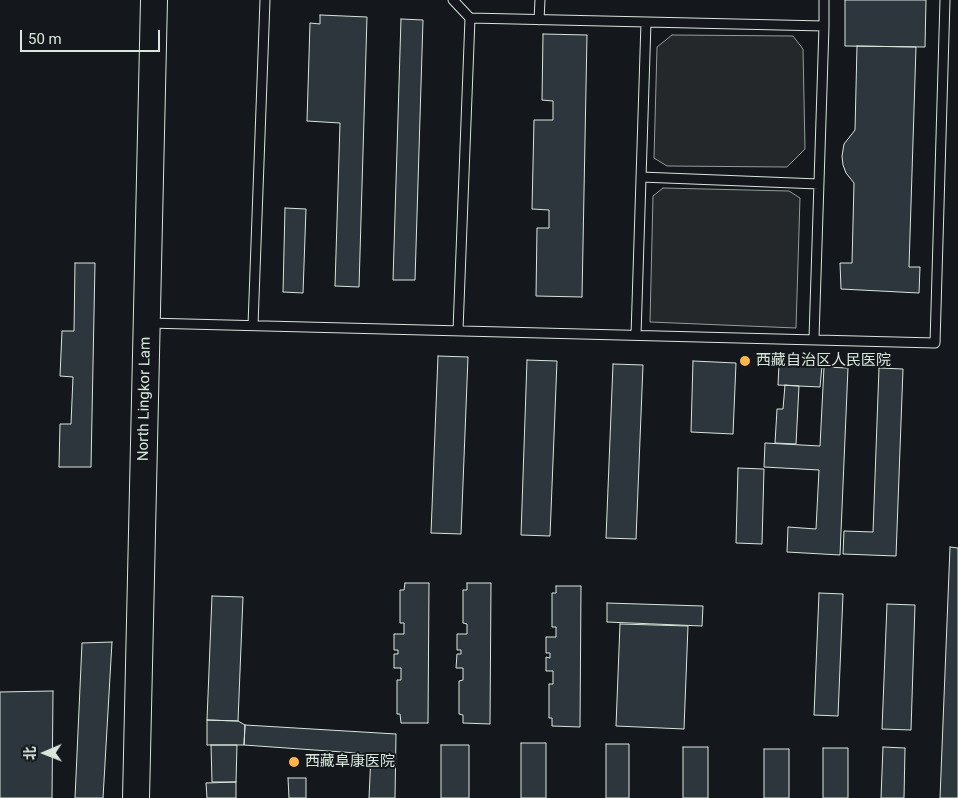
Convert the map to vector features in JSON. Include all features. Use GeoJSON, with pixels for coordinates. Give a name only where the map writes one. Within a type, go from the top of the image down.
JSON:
{"type":"FeatureCollection","features":[{"type":"Feature","properties":{"kind":"main road","name":"North Lingkor Lam"},"geometry":{"type":"LineString","coordinates":[[136,798],[154,0]]}},
{"type":"Feature","properties":{"kind":"lane"},"geometry":{"type":"LineString","coordinates":[[253,325],[265,0]]}},
{"type":"Feature","properties":{"kind":"lane"},"geometry":{"type":"LineString","coordinates":[[453,0],[470,18],[824,26]]}},
{"type":"Feature","properties":{"kind":"lane"},"geometry":{"type":"LineString","coordinates":[[539,20],[540,0]]}},
{"type":"Feature","properties":{"kind":"lane"},"geometry":{"type":"LineString","coordinates":[[814,338],[824,0]]}},
{"type":"Feature","properties":{"kind":"lane"},"geometry":{"type":"LineString","coordinates":[[147,323],[935,342],[945,0]]}},
{"type":"Feature","properties":{"kind":"lane"},"geometry":{"type":"LineString","coordinates":[[458,330],[470,18]]}},
{"type":"Feature","properties":{"kind":"lane"},"geometry":{"type":"LineString","coordinates":[[636,335],[646,22]]}},
{"type":"Feature","properties":{"kind":"lane"},"geometry":{"type":"LineString","coordinates":[[641,177],[819,184]]}},
{"type":"Feature","properties":{"kind":"shaded area"},"geometry":{"type":"Polygon","coordinates":[[[672,35],[793,36],[803,49],[805,149],[787,167],[667,166],[654,158],[657,47],[672,35]]]}},
{"type":"Feature","properties":{"kind":"shaded area"},"geometry":{"type":"Polygon","coordinates":[[[663,188],[789,191],[800,198],[796,328],[650,322],[653,196],[663,188]]]}},
{"type":"Feature","properties":{"kind":"building"},"geometry":{"type":"Polygon","coordinates":[[[845,0],[926,0],[925,47],[845,46],[845,0]]]}},
{"type":"Feature","properties":{"kind":"building"},"geometry":{"type":"Polygon","coordinates":[[[320,15],[367,17],[359,287],[335,286],[340,123],[307,121],[310,23],[320,24],[320,15]]]}},
{"type":"Feature","properties":{"kind":"building"},"geometry":{"type":"Polygon","coordinates":[[[401,19],[423,20],[415,280],[393,280],[401,19]]]}},
{"type":"Feature","properties":{"kind":"building"},"geometry":{"type":"Polygon","coordinates":[[[543,34],[587,35],[582,297],[536,296],[537,228],[549,228],[549,210],[532,209],[534,120],[553,120],[553,101],[542,100],[543,34]]]}},
{"type":"Feature","properties":{"kind":"building"},"geometry":{"type":"Polygon","coordinates":[[[857,46],[916,47],[909,267],[920,267],[919,293],[841,289],[840,263],[852,263],[854,183],[846,173],[842,156],[844,144],[855,130],[857,46]]]}},
{"type":"Feature","properties":{"kind":"building"},"geometry":{"type":"Polygon","coordinates":[[[285,208],[306,209],[303,293],[283,292],[285,208]]]}},
{"type":"Feature","properties":{"kind":"building"},"geometry":{"type":"Polygon","coordinates":[[[75,263],[95,263],[91,467],[59,467],[60,424],[71,424],[73,377],[60,376],[62,331],[74,331],[75,263]]]}},
{"type":"Feature","properties":{"kind":"building"},"geometry":{"type":"Polygon","coordinates":[[[438,356],[468,357],[461,534],[431,533],[438,356]]]}},
{"type":"Feature","properties":{"kind":"building"},"geometry":{"type":"Polygon","coordinates":[[[527,360],[557,361],[550,536],[521,535],[527,360]]]}},
{"type":"Feature","properties":{"kind":"building"},"geometry":{"type":"Polygon","coordinates":[[[693,361],[736,363],[733,434],[691,432],[693,361]]]}},
{"type":"Feature","properties":{"kind":"building"},"geometry":{"type":"Polygon","coordinates":[[[613,364],[643,365],[636,539],[606,538],[613,364]]]}},
{"type":"Feature","properties":{"kind":"building"},"geometry":{"type":"Polygon","coordinates":[[[779,364],[822,366],[820,387],[778,385],[779,364]]]}},
{"type":"Feature","properties":{"kind":"building"},"geometry":{"type":"Polygon","coordinates":[[[824,367],[848,368],[840,555],[787,552],[788,527],[816,529],[819,470],[764,467],[765,443],[820,446],[824,367]]]}},
{"type":"Feature","properties":{"kind":"building"},"geometry":{"type":"Polygon","coordinates":[[[879,368],[903,369],[896,556],[843,554],[844,531],[873,532],[879,368]]]}},
{"type":"Feature","properties":{"kind":"building"},"geometry":{"type":"Polygon","coordinates":[[[785,385],[799,386],[796,444],[775,443],[777,409],[783,409],[785,385]]]}},
{"type":"Feature","properties":{"kind":"building"},"geometry":{"type":"Polygon","coordinates":[[[738,468],[764,469],[762,544],[736,543],[738,468]]]}},
{"type":"Feature","properties":{"kind":"building"},"geometry":{"type":"Polygon","coordinates":[[[950,547],[958,548],[958,798],[940,798],[950,547]]]}},
{"type":"Feature","properties":{"kind":"building"},"geometry":{"type":"Polygon","coordinates":[[[405,583],[429,583],[428,723],[401,723],[400,714],[397,714],[397,680],[401,680],[401,668],[394,668],[394,654],[398,654],[398,650],[394,650],[394,634],[404,634],[404,623],[400,623],[400,590],[404,590],[405,583]]]}},
{"type":"Feature","properties":{"kind":"building"},"geometry":{"type":"Polygon","coordinates":[[[467,583],[491,583],[490,724],[463,723],[463,715],[459,714],[459,681],[463,680],[463,668],[456,668],[457,654],[461,654],[461,650],[457,650],[457,634],[467,634],[467,624],[463,623],[463,590],[467,590],[467,583]]]}},
{"type":"Feature","properties":{"kind":"building"},"geometry":{"type":"Polygon","coordinates":[[[556,586],[581,586],[580,727],[552,726],[552,718],[549,718],[549,684],[553,684],[553,671],[546,671],[546,657],[550,658],[550,653],[546,653],[546,637],[556,637],[556,627],[552,627],[552,593],[556,593],[556,586]]]}},
{"type":"Feature","properties":{"kind":"building"},"geometry":{"type":"Polygon","coordinates":[[[819,593],[843,594],[838,716],[814,715],[819,593]]]}},
{"type":"Feature","properties":{"kind":"building"},"geometry":{"type":"Polygon","coordinates":[[[212,596],[243,597],[238,721],[207,720],[212,596]]]}},
{"type":"Feature","properties":{"kind":"building"},"geometry":{"type":"Polygon","coordinates":[[[607,603],[703,606],[702,626],[607,622],[607,603]]]}},
{"type":"Feature","properties":{"kind":"building"},"geometry":{"type":"Polygon","coordinates":[[[887,604],[915,605],[911,730],[882,729],[887,604]]]}},
{"type":"Feature","properties":{"kind":"building"},"geometry":{"type":"Polygon","coordinates":[[[620,624],[688,626],[684,729],[616,726],[620,624]]]}},
{"type":"Feature","properties":{"kind":"building"},"geometry":{"type":"Polygon","coordinates":[[[112,642],[103,798],[75,798],[82,643],[112,642]]]}},
{"type":"Feature","properties":{"kind":"building"},"geometry":{"type":"Polygon","coordinates":[[[53,691],[52,798],[0,798],[0,692],[53,691]]]}},
{"type":"Feature","properties":{"kind":"building"},"geometry":{"type":"Polygon","coordinates":[[[207,720],[238,721],[245,725],[244,745],[207,745],[207,720]]]}},
{"type":"Feature","properties":{"kind":"building"},"geometry":{"type":"Polygon","coordinates":[[[245,725],[396,734],[395,798],[369,798],[371,754],[244,745],[245,725]]]}},
{"type":"Feature","properties":{"kind":"building"},"geometry":{"type":"Polygon","coordinates":[[[521,743],[546,743],[546,798],[521,798],[521,743]]]}},
{"type":"Feature","properties":{"kind":"building"},"geometry":{"type":"Polygon","coordinates":[[[606,744],[629,744],[629,798],[606,798],[606,744]]]}},
{"type":"Feature","properties":{"kind":"building"},"geometry":{"type":"Polygon","coordinates":[[[211,745],[237,745],[236,782],[212,782],[211,745]]]}},
{"type":"Feature","properties":{"kind":"building"},"geometry":{"type":"Polygon","coordinates":[[[441,745],[469,745],[469,798],[441,798],[441,745]]]}},
{"type":"Feature","properties":{"kind":"building"},"geometry":{"type":"Polygon","coordinates":[[[683,747],[708,747],[708,798],[683,798],[683,747]]]}},
{"type":"Feature","properties":{"kind":"building"},"geometry":{"type":"Polygon","coordinates":[[[883,747],[905,748],[904,798],[881,798],[883,747]]]}},
{"type":"Feature","properties":{"kind":"building"},"geometry":{"type":"Polygon","coordinates":[[[823,748],[848,748],[848,798],[823,798],[823,748]]]}},
{"type":"Feature","properties":{"kind":"building"},"geometry":{"type":"Polygon","coordinates":[[[764,749],[789,749],[789,798],[764,798],[764,749]]]}},
{"type":"Feature","properties":{"kind":"building"},"geometry":{"type":"Polygon","coordinates":[[[288,778],[306,778],[306,798],[289,798],[288,778]]]}},
{"type":"Feature","properties":{"kind":"building"},"geometry":{"type":"Polygon","coordinates":[[[236,782],[236,798],[207,798],[206,783],[236,782]]]}},
{"type":"Feature","properties":{"kind":"place","name":"西藏自治区人民医院"},"geometry":{"type":"Point","coordinates":[745,361]}},
{"type":"Feature","properties":{"kind":"place","name":"西藏阜康医院"},"geometry":{"type":"Point","coordinates":[294,762]}}]}
